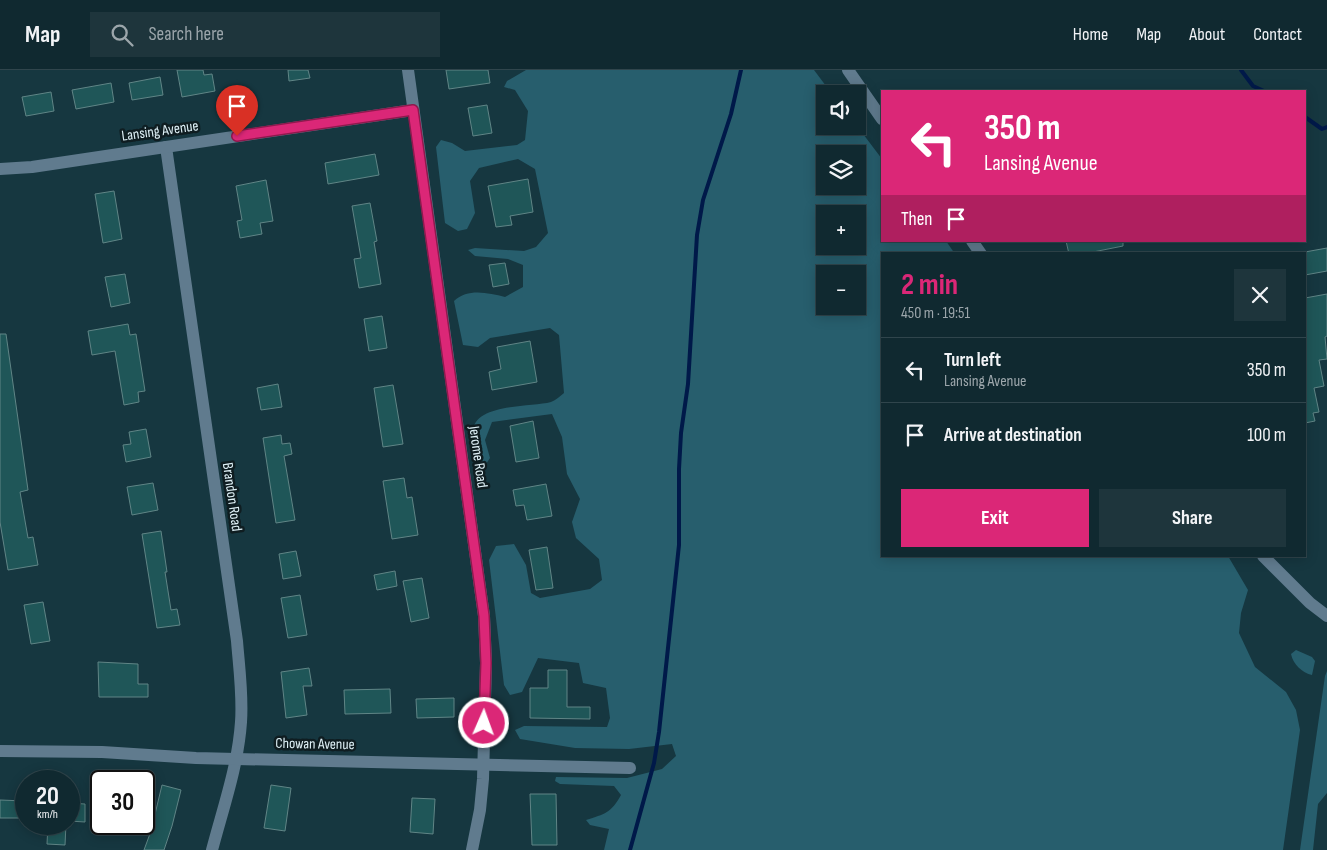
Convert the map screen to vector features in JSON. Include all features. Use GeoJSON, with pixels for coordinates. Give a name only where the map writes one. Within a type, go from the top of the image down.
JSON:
{"type":"FeatureCollection","features":[{"type":"Feature","properties":{"kind":"street","name":"Jerome Road"},"geometry":{"type":"LineString","coordinates":[[408,70],[484,616],[486,663],[484,764],[480,810],[472,850]]}},
{"type":"Feature","properties":{"kind":"street"},"geometry":{"type":"LineString","coordinates":[[848,70],[881,118]]}},
{"type":"Feature","properties":{"kind":"street","name":"Lansing Avenue"},"geometry":{"type":"LineString","coordinates":[[0,169],[32,167],[413,110]]}},
{"type":"Feature","properties":{"kind":"street","name":"Brandon Road"},"geometry":{"type":"LineString","coordinates":[[166,147],[238,640],[242,695],[242,720],[236,759],[212,850]]}},
{"type":"Feature","properties":{"kind":"street"},"geometry":{"type":"LineString","coordinates":[[1264,557],[1310,604],[1327,616]]}},
{"type":"Feature","properties":{"kind":"street","name":"Chowan Avenue"},"geometry":{"type":"LineString","coordinates":[[0,751],[102,752],[196,758],[630,768]]}},
{"type":"Feature","properties":{"kind":"shaded area"},"geometry":{"type":"Polygon","coordinates":[[[526,70],[814,70],[825,85],[816,85],[816,135],[864,135],[881,158],[881,242],[947,242],[954,252],[881,252],[881,557],[1229,557],[1248,590],[1241,613],[1239,633],[1255,667],[1286,692],[1296,710],[1300,730],[1283,850],[604,850],[609,829],[590,825],[586,820],[607,812],[614,806],[621,795],[614,786],[560,784],[555,781],[556,777],[627,778],[662,769],[676,756],[672,744],[629,749],[575,748],[520,739],[515,730],[524,726],[607,727],[610,718],[606,688],[583,683],[579,663],[538,658],[522,692],[510,695],[504,685],[489,560],[496,546],[514,544],[526,565],[531,593],[540,598],[590,589],[602,580],[599,559],[576,538],[572,522],[580,499],[567,474],[562,437],[552,414],[492,422],[485,440],[490,458],[484,467],[478,457],[473,438],[474,426],[480,418],[489,412],[551,402],[564,393],[559,335],[550,328],[490,338],[478,347],[463,345],[454,301],[465,294],[472,293],[485,293],[505,297],[523,287],[523,265],[508,259],[475,256],[468,250],[475,248],[524,251],[536,247],[548,233],[535,169],[518,159],[479,168],[470,181],[475,213],[467,229],[458,231],[445,223],[436,147],[441,140],[452,143],[465,151],[517,145],[525,140],[528,111],[515,90],[504,87],[507,81],[526,70]]]}},
{"type":"Feature","properties":{"kind":"shaded area"},"geometry":{"type":"Polygon","coordinates":[[[1296,650],[1312,657],[1315,661],[1312,675],[1301,670],[1296,665],[1291,654],[1296,650]]]}},
{"type":"Feature","properties":{"kind":"shaded area"},"geometry":{"type":"Polygon","coordinates":[[[1327,671],[1327,793],[1318,804],[1313,850],[1300,850],[1325,676],[1327,671]]]}},
{"type":"Feature","properties":{"kind":"building"},"geometry":{"type":"Polygon","coordinates":[[[177,70],[203,70],[204,75],[212,74],[215,91],[182,97],[177,70]]]}},
{"type":"Feature","properties":{"kind":"building"},"geometry":{"type":"Polygon","coordinates":[[[288,70],[308,70],[310,78],[289,81],[288,70]]]}},
{"type":"Feature","properties":{"kind":"building"},"geometry":{"type":"Polygon","coordinates":[[[446,70],[488,70],[490,83],[449,89],[446,70]]]}},
{"type":"Feature","properties":{"kind":"building"},"geometry":{"type":"Polygon","coordinates":[[[160,77],[163,95],[132,100],[129,83],[160,77]]]}},
{"type":"Feature","properties":{"kind":"building"},"geometry":{"type":"Polygon","coordinates":[[[111,83],[114,102],[76,109],[72,90],[111,83]]]}},
{"type":"Feature","properties":{"kind":"building"},"geometry":{"type":"Polygon","coordinates":[[[51,92],[54,111],[26,116],[22,97],[51,92]]]}},
{"type":"Feature","properties":{"kind":"building"},"geometry":{"type":"Polygon","coordinates":[[[487,105],[492,133],[473,136],[468,108],[487,105]]]}},
{"type":"Feature","properties":{"kind":"building"},"geometry":{"type":"Polygon","coordinates":[[[375,154],[379,175],[328,184],[325,163],[375,154]]]}},
{"type":"Feature","properties":{"kind":"building"},"geometry":{"type":"Polygon","coordinates":[[[528,179],[533,212],[510,216],[512,225],[496,227],[488,186],[528,179]]]}},
{"type":"Feature","properties":{"kind":"building"},"geometry":{"type":"Polygon","coordinates":[[[266,180],[273,221],[260,223],[262,234],[240,238],[237,221],[242,220],[236,186],[266,180]]]}},
{"type":"Feature","properties":{"kind":"building"},"geometry":{"type":"Polygon","coordinates":[[[114,191],[122,239],[103,243],[95,194],[114,191]]]}},
{"type":"Feature","properties":{"kind":"building"},"geometry":{"type":"Polygon","coordinates":[[[370,203],[377,241],[374,242],[381,284],[359,288],[354,259],[361,258],[352,206],[370,203]]]}},
{"type":"Feature","properties":{"kind":"building"},"geometry":{"type":"Polygon","coordinates":[[[1066,242],[1123,242],[1123,246],[1093,252],[1069,252],[1066,242]]]}},
{"type":"Feature","properties":{"kind":"building"},"geometry":{"type":"Polygon","coordinates":[[[1327,248],[1327,271],[1306,275],[1305,252],[1327,248]]]}},
{"type":"Feature","properties":{"kind":"building"},"geometry":{"type":"Polygon","coordinates":[[[505,263],[509,284],[493,287],[489,265],[505,263]]]}},
{"type":"Feature","properties":{"kind":"building"},"geometry":{"type":"Polygon","coordinates":[[[125,274],[130,303],[111,307],[105,277],[125,274]]]}},
{"type":"Feature","properties":{"kind":"building"},"geometry":{"type":"Polygon","coordinates":[[[1327,294],[1327,336],[1325,337],[1327,359],[1319,360],[1324,386],[1314,388],[1319,412],[1313,413],[1315,421],[1306,423],[1306,298],[1327,294]]]}},
{"type":"Feature","properties":{"kind":"building"},"geometry":{"type":"Polygon","coordinates":[[[382,316],[387,348],[369,351],[364,319],[382,316]]]}},
{"type":"Feature","properties":{"kind":"building"},"geometry":{"type":"Polygon","coordinates":[[[128,324],[130,335],[136,334],[145,391],[138,392],[139,402],[124,405],[115,351],[92,355],[88,331],[128,324]]]}},
{"type":"Feature","properties":{"kind":"building"},"geometry":{"type":"Polygon","coordinates":[[[0,334],[6,334],[28,490],[20,492],[28,538],[33,537],[38,565],[8,570],[0,522],[0,334]]]}},
{"type":"Feature","properties":{"kind":"building"},"geometry":{"type":"Polygon","coordinates":[[[530,341],[537,382],[492,390],[489,372],[501,369],[497,347],[530,341]]]}},
{"type":"Feature","properties":{"kind":"building"},"geometry":{"type":"Polygon","coordinates":[[[278,384],[282,407],[261,410],[257,388],[278,384]]]}},
{"type":"Feature","properties":{"kind":"building"},"geometry":{"type":"Polygon","coordinates":[[[393,385],[403,444],[383,447],[374,388],[393,385]]]}},
{"type":"Feature","properties":{"kind":"building"},"geometry":{"type":"Polygon","coordinates":[[[533,421],[539,458],[516,462],[510,426],[533,421]]]}},
{"type":"Feature","properties":{"kind":"building"},"geometry":{"type":"Polygon","coordinates":[[[146,429],[151,457],[126,462],[123,445],[131,444],[129,432],[146,429]]]}},
{"type":"Feature","properties":{"kind":"building"},"geometry":{"type":"Polygon","coordinates":[[[281,435],[282,444],[290,443],[292,454],[284,456],[295,520],[276,523],[263,438],[281,435]]]}},
{"type":"Feature","properties":{"kind":"building"},"geometry":{"type":"Polygon","coordinates":[[[404,478],[407,498],[412,497],[418,535],[392,539],[383,481],[404,478]]]}},
{"type":"Feature","properties":{"kind":"building"},"geometry":{"type":"Polygon","coordinates":[[[153,483],[158,510],[132,515],[127,487],[153,483]]]}},
{"type":"Feature","properties":{"kind":"building"},"geometry":{"type":"Polygon","coordinates":[[[546,484],[552,516],[527,520],[524,505],[516,506],[513,490],[546,484]]]}},
{"type":"Feature","properties":{"kind":"building"},"geometry":{"type":"Polygon","coordinates":[[[161,531],[171,610],[177,609],[180,625],[157,628],[142,534],[161,531]]]}},
{"type":"Feature","properties":{"kind":"building"},"geometry":{"type":"Polygon","coordinates":[[[547,547],[553,588],[536,590],[529,550],[547,547]]]}},
{"type":"Feature","properties":{"kind":"building"},"geometry":{"type":"Polygon","coordinates":[[[296,551],[301,576],[283,579],[279,554],[296,551]]]}},
{"type":"Feature","properties":{"kind":"building"},"geometry":{"type":"Polygon","coordinates":[[[395,571],[397,586],[377,590],[374,575],[395,571]]]}},
{"type":"Feature","properties":{"kind":"building"},"geometry":{"type":"Polygon","coordinates":[[[422,578],[429,618],[411,622],[403,581],[422,578]]]}},
{"type":"Feature","properties":{"kind":"building"},"geometry":{"type":"Polygon","coordinates":[[[300,595],[307,635],[288,638],[281,598],[300,595]]]}},
{"type":"Feature","properties":{"kind":"building"},"geometry":{"type":"Polygon","coordinates":[[[43,602],[50,641],[31,644],[24,605],[43,602]]]}},
{"type":"Feature","properties":{"kind":"building"},"geometry":{"type":"Polygon","coordinates":[[[98,662],[138,664],[138,684],[148,684],[148,697],[99,697],[98,662]]]}},
{"type":"Feature","properties":{"kind":"building"},"geometry":{"type":"Polygon","coordinates":[[[309,668],[312,686],[303,686],[307,715],[286,718],[281,672],[309,668]]]}},
{"type":"Feature","properties":{"kind":"building"},"geometry":{"type":"Polygon","coordinates":[[[548,670],[567,670],[567,707],[590,707],[590,719],[530,718],[530,688],[548,688],[548,670]]]}},
{"type":"Feature","properties":{"kind":"building"},"geometry":{"type":"Polygon","coordinates":[[[390,689],[391,713],[345,714],[344,690],[390,689]]]}},
{"type":"Feature","properties":{"kind":"building"},"geometry":{"type":"Polygon","coordinates":[[[454,698],[454,717],[417,718],[416,699],[454,698]]]}},
{"type":"Feature","properties":{"kind":"building"},"geometry":{"type":"Polygon","coordinates":[[[162,785],[181,790],[164,850],[144,850],[150,835],[155,835],[155,814],[162,785]]]}},
{"type":"Feature","properties":{"kind":"building"},"geometry":{"type":"Polygon","coordinates":[[[271,785],[291,788],[285,831],[264,828],[271,785]]]}},
{"type":"Feature","properties":{"kind":"building"},"geometry":{"type":"Polygon","coordinates":[[[530,794],[556,794],[557,845],[532,845],[530,794]]]}},
{"type":"Feature","properties":{"kind":"building"},"geometry":{"type":"Polygon","coordinates":[[[412,798],[435,799],[433,834],[410,832],[412,798]]]}},
{"type":"Feature","properties":{"kind":"building"},"geometry":{"type":"Polygon","coordinates":[[[0,800],[15,801],[15,818],[0,818],[0,800]]]}},
{"type":"Feature","properties":{"kind":"building"},"geometry":{"type":"Polygon","coordinates":[[[80,804],[85,804],[85,822],[80,822],[80,804]]]}},
{"type":"Feature","properties":{"kind":"building"},"geometry":{"type":"Polygon","coordinates":[[[47,835],[65,835],[65,845],[47,844],[47,835]]]}},
{"type":"Feature","properties":{"kind":"waterway"},"geometry":{"type":"LineString","coordinates":[[630,850],[654,763],[659,732],[679,545],[681,433],[688,384],[697,235],[703,200],[731,114],[741,70]]}},
{"type":"Feature","properties":{"kind":"waterway"},"geometry":{"type":"LineString","coordinates":[[1241,70],[1253,86],[1262,90]]}},
{"type":"Feature","properties":{"kind":"waterway"},"geometry":{"type":"LineString","coordinates":[[1306,118],[1322,129],[1327,127]]}},
{"type":"Feature","properties":{"kind":"route"},"geometry":{"type":"LineString","coordinates":[[237,136],[413,110],[484,616],[486,663],[484,723]]}}]}
